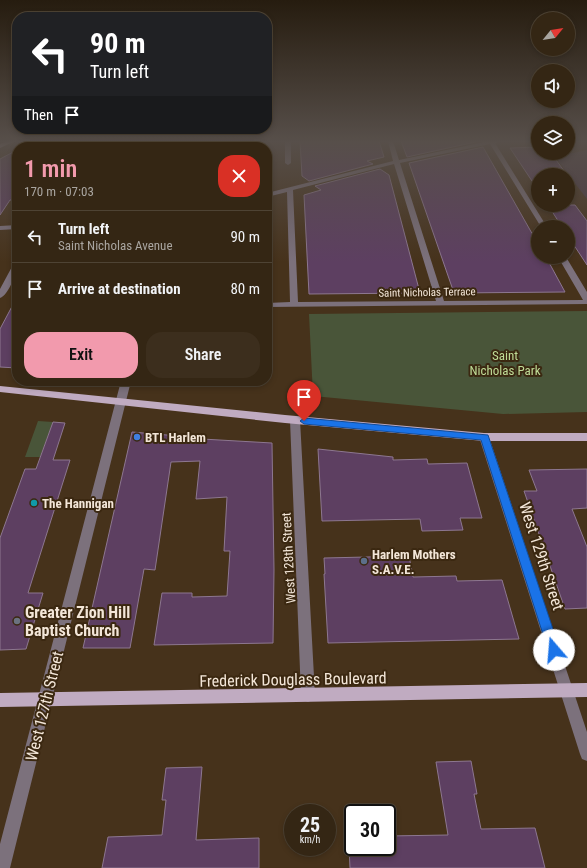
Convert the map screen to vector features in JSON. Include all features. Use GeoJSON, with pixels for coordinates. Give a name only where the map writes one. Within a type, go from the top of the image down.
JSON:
{"type":"FeatureCollection","features":[{"type":"Feature","properties":{"kind":"main road"},"geometry":{"type":"LineString","coordinates":[[0,389],[295,420],[484,437],[587,437]]}},
{"type":"Feature","properties":{"kind":"main road","name":"Frederick Douglass Boulevard"},"geometry":{"type":"LineString","coordinates":[[0,700],[587,690]]}},
{"type":"Feature","properties":{"kind":"street"},"geometry":{"type":"LineString","coordinates":[[272,194],[322,182]]}},
{"type":"Feature","properties":{"kind":"street"},"geometry":{"type":"LineString","coordinates":[[403,182],[442,302]]}},
{"type":"Feature","properties":{"kind":"street"},"geometry":{"type":"LineString","coordinates":[[516,182],[540,220]]}},
{"type":"Feature","properties":{"kind":"street"},"geometry":{"type":"LineString","coordinates":[[290,190],[294,305]]}},
{"type":"Feature","properties":{"kind":"street"},"geometry":{"type":"LineString","coordinates":[[0,228],[12,227]]}},
{"type":"Feature","properties":{"kind":"street"},"geometry":{"type":"LineString","coordinates":[[566,264],[587,300]]}},
{"type":"Feature","properties":{"kind":"street"},"geometry":{"type":"LineString","coordinates":[[0,296],[12,274]]}},
{"type":"Feature","properties":{"kind":"street","name":"Saint Nicholas Terrace"},"geometry":{"type":"LineString","coordinates":[[272,305],[587,300]]}},
{"type":"Feature","properties":{"kind":"street","name":"West 127th Street"},"geometry":{"type":"LineString","coordinates":[[2,868],[125,386]]}},
{"type":"Feature","properties":{"kind":"street","name":"West 128th Street"},"geometry":{"type":"LineString","coordinates":[[295,420],[308,695]]}},
{"type":"Feature","properties":{"kind":"street","name":"West 129th Street"},"geometry":{"type":"LineString","coordinates":[[484,437],[568,691],[587,754]]}},
{"type":"Feature","properties":{"kind":"shaded area"},"geometry":{"type":"Polygon","coordinates":[[[575,182],[587,182],[587,199],[575,183],[575,182]]]}},
{"type":"Feature","properties":{"kind":"green space","name":"Saint Nicholas Park"},"geometry":{"type":"Polygon","coordinates":[[[587,311],[587,412],[503,414],[313,396],[309,314],[587,311]]]}},
{"type":"Feature","properties":{"kind":"green space"},"geometry":{"type":"Polygon","coordinates":[[[38,421],[53,422],[40,457],[25,457],[38,421]]]}},
{"type":"Feature","properties":{"kind":"building"},"geometry":{"type":"Polygon","coordinates":[[[0,182],[12,182],[12,200],[10,200],[0,215],[0,182]]]}},
{"type":"Feature","properties":{"kind":"building"},"geometry":{"type":"Polygon","coordinates":[[[332,182],[391,182],[420,293],[309,294],[304,195],[321,190],[315,186],[332,182]]]}},
{"type":"Feature","properties":{"kind":"building"},"geometry":{"type":"Polygon","coordinates":[[[415,182],[503,182],[531,232],[531,264],[550,264],[565,292],[454,293],[415,182]]]}},
{"type":"Feature","properties":{"kind":"building"},"geometry":{"type":"Polygon","coordinates":[[[575,205],[587,221],[587,265],[575,247],[575,220],[558,220],[552,212],[575,212],[575,205]]]}},
{"type":"Feature","properties":{"kind":"building"},"geometry":{"type":"Polygon","coordinates":[[[12,306],[12,368],[0,367],[0,329],[12,306]]]}},
{"type":"Feature","properties":{"kind":"building","name":"The Hannigan"},"geometry":{"type":"Polygon","coordinates":[[[53,422],[65,423],[53,460],[70,460],[28,593],[43,593],[26,649],[0,650],[0,538],[25,469],[36,469],[53,422]]]}},
{"type":"Feature","properties":{"kind":"building"},"geometry":{"type":"Polygon","coordinates":[[[132,432],[202,439],[272,443],[274,570],[273,643],[154,645],[162,593],[192,593],[192,597],[227,596],[230,551],[224,551],[227,497],[196,499],[200,461],[171,462],[155,570],[144,569],[130,648],[83,648],[132,432]]]}},
{"type":"Feature","properties":{"kind":"building"},"geometry":{"type":"Polygon","coordinates":[[[318,449],[393,457],[393,460],[427,459],[428,464],[467,463],[482,518],[460,518],[463,530],[422,531],[420,519],[322,521],[318,449]]]}},
{"type":"Feature","properties":{"kind":"building"},"geometry":{"type":"Polygon","coordinates":[[[587,469],[587,508],[572,509],[587,547],[587,608],[565,609],[524,491],[537,491],[529,470],[587,469]]]}},
{"type":"Feature","properties":{"kind":"building"},"geometry":{"type":"Polygon","coordinates":[[[409,556],[413,577],[456,576],[457,581],[502,580],[519,639],[328,643],[324,558],[409,556]]]}},
{"type":"Feature","properties":{"kind":"building"},"geometry":{"type":"Polygon","coordinates":[[[471,761],[477,794],[474,794],[481,829],[535,828],[545,868],[350,868],[349,856],[396,856],[396,836],[448,835],[436,762],[471,761]]]}},
{"type":"Feature","properties":{"kind":"building"},"geometry":{"type":"Polygon","coordinates":[[[202,767],[196,840],[259,838],[259,868],[102,868],[108,837],[162,835],[166,800],[162,800],[166,768],[202,767]]]}},
{"type":"Feature","properties":{"kind":"place","name":"BTL Harlem"},"geometry":{"type":"Point","coordinates":[137,437]}},
{"type":"Feature","properties":{"kind":"place","name":"The Hannigan"},"geometry":{"type":"Point","coordinates":[34,503]}},
{"type":"Feature","properties":{"kind":"place","name":"Harlem Mothers S.A.V.E."},"geometry":{"type":"Point","coordinates":[364,561]}},
{"type":"Feature","properties":{"kind":"place","name":"Greater Zion Hill Baptist Church"},"geometry":{"type":"Point","coordinates":[17,621]}},
{"type":"Feature","properties":{"kind":"route"},"geometry":{"type":"LineString","coordinates":[[304,421],[484,437],[554,650]]}}]}
